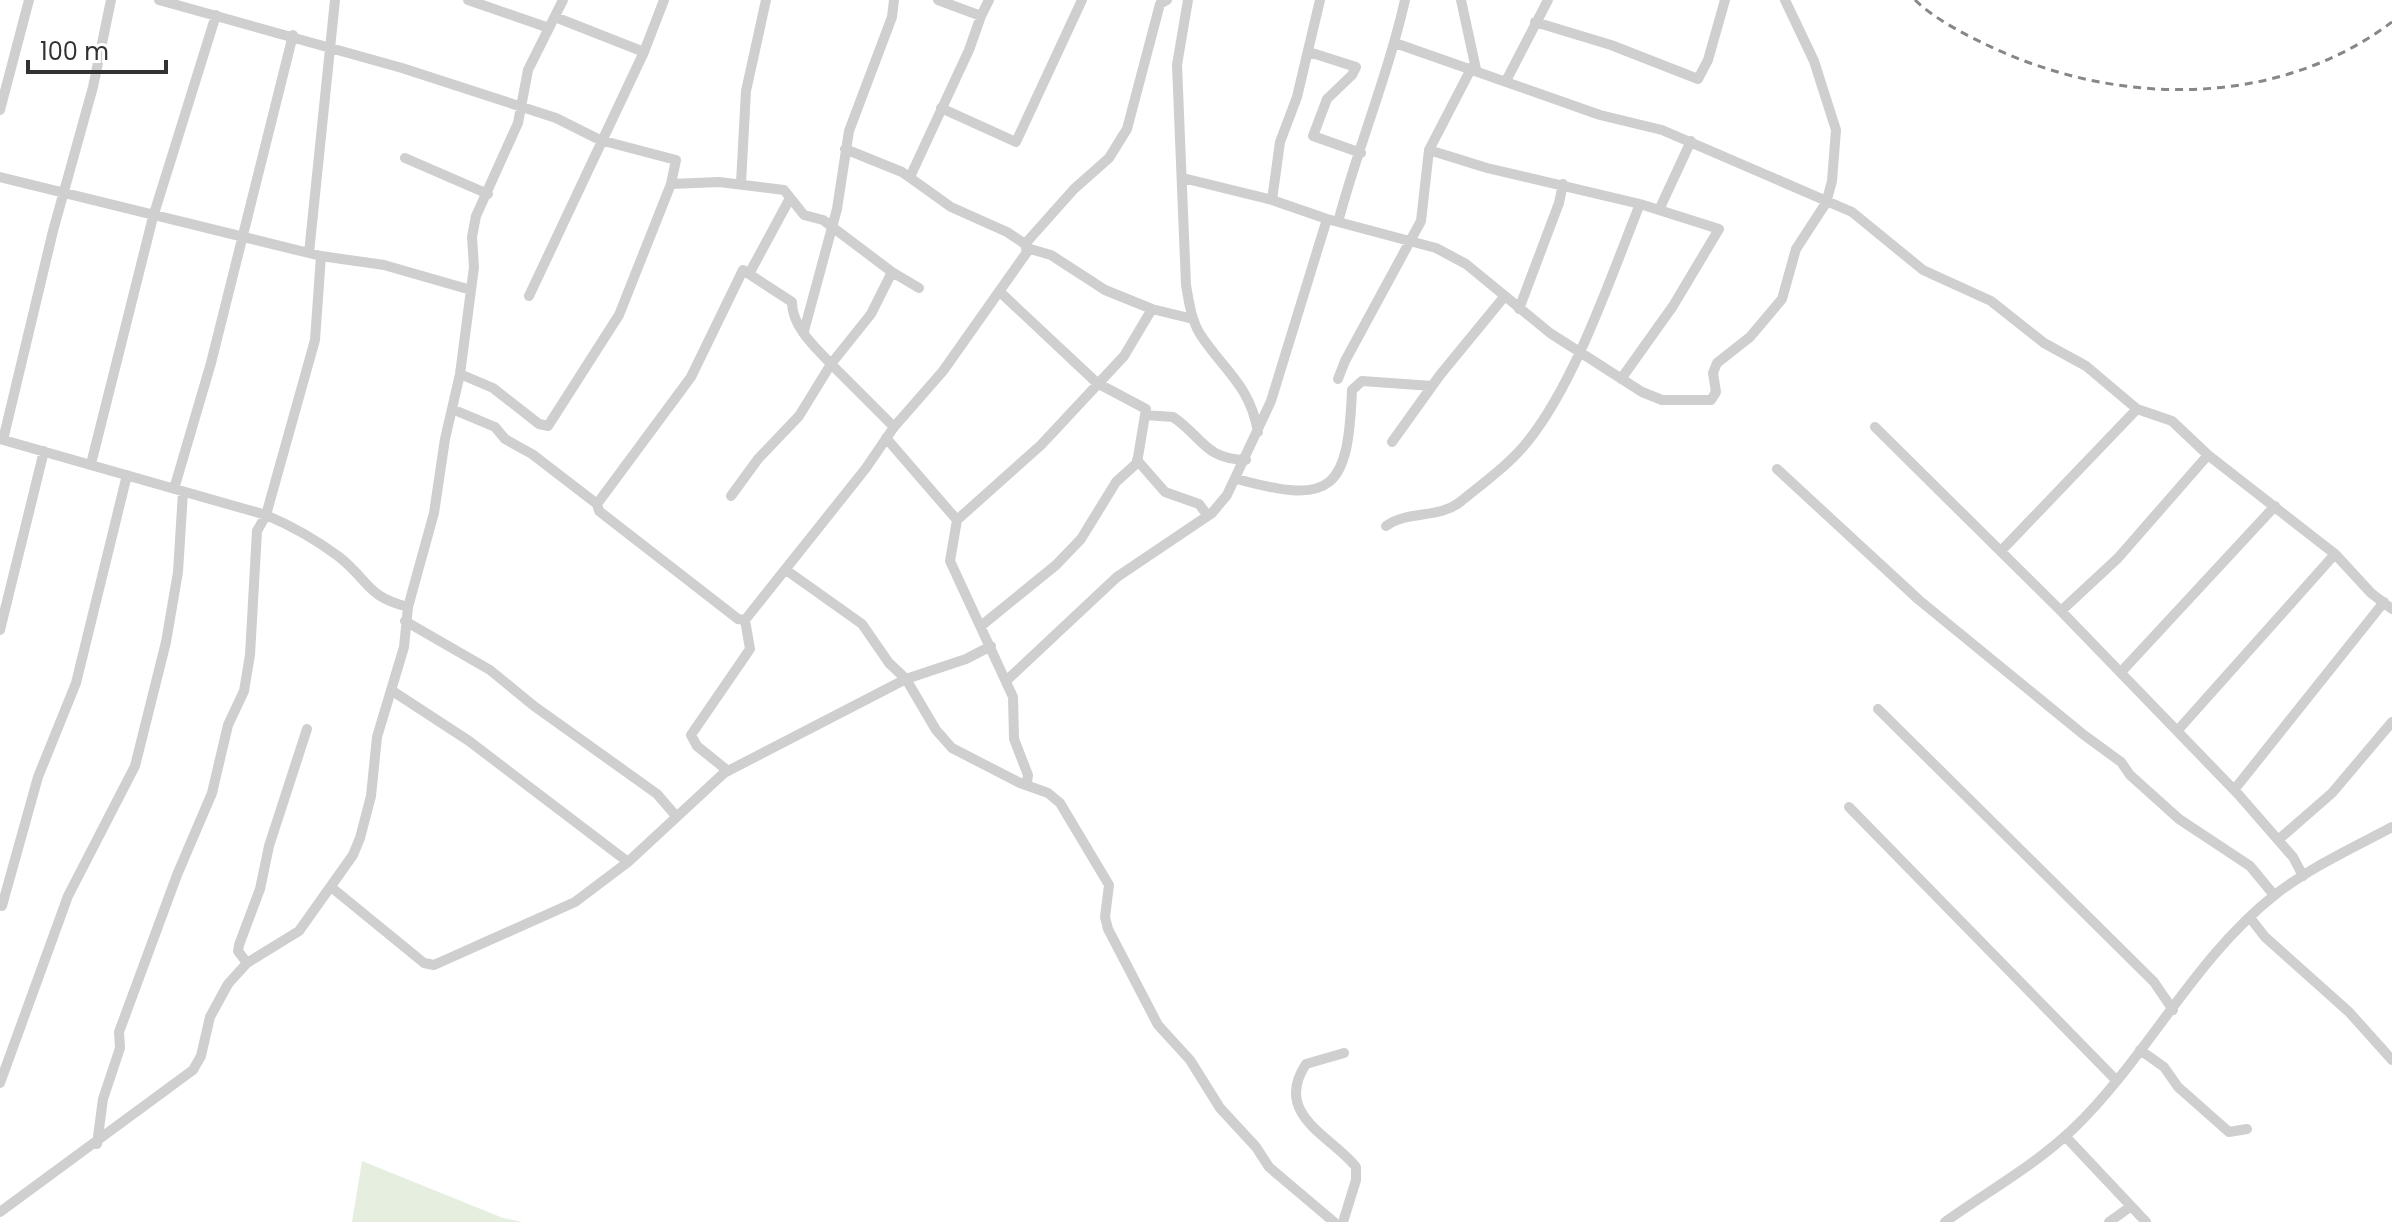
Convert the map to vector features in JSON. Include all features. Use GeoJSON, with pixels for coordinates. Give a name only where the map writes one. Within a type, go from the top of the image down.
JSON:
{"type":"FeatureCollection","features":[{"type":"Feature","properties":{"kind":"street"},"geometry":{"type":"LineString","coordinates":[[0,110],[29,0]]}},
{"type":"Feature","properties":{"kind":"street"},"geometry":{"type":"LineString","coordinates":[[111,0],[93,87],[62,194],[2,440],[266,515],[302,532],[339,557],[382,600],[408,607]]}},
{"type":"Feature","properties":{"kind":"street"},"geometry":{"type":"LineString","coordinates":[[159,0],[293,35],[556,118],[600,140],[675,159],[677,163],[671,184],[619,315],[548,426],[539,424],[493,388],[460,374]]}},
{"type":"Feature","properties":{"kind":"street"},"geometry":{"type":"LineString","coordinates":[[309,253],[335,0]]}},
{"type":"Feature","properties":{"kind":"street"},"geometry":{"type":"LineString","coordinates":[[468,0],[549,28]]}},
{"type":"Feature","properties":{"kind":"street"},"geometry":{"type":"LineString","coordinates":[[0,1212],[98,1144],[198,1064],[216,1002],[247,963],[299,931],[331,887],[360,838],[371,796],[377,737],[404,647],[408,607],[430,535],[460,374],[474,267],[472,237],[476,216],[518,123],[528,70],[563,0]]}},
{"type":"Feature","properties":{"kind":"street"},"geometry":{"type":"LineString","coordinates":[[529,296],[644,52],[664,0]]}},
{"type":"Feature","properties":{"kind":"street"},"geometry":{"type":"LineString","coordinates":[[741,183],[746,91],[766,0]]}},
{"type":"Feature","properties":{"kind":"street"},"geometry":{"type":"LineString","coordinates":[[804,331],[829,227],[837,209],[845,149],[892,17],[894,0]]}},
{"type":"Feature","properties":{"kind":"street"},"geometry":{"type":"LineString","coordinates":[[938,0],[981,16]]}},
{"type":"Feature","properties":{"kind":"street"},"geometry":{"type":"LineString","coordinates":[[910,177],[989,0]]}},
{"type":"Feature","properties":{"kind":"street"},"geometry":{"type":"LineString","coordinates":[[941,108],[1016,142],[1082,0]]}},
{"type":"Feature","properties":{"kind":"street"},"geometry":{"type":"LineString","coordinates":[[728,771],[695,745],[691,735],[750,649],[745,620],[894,427],[943,371],[1000,292],[1026,246],[1074,189],[1109,158],[1127,129],[1153,24],[1160,4],[1167,0]]}},
{"type":"Feature","properties":{"kind":"street"},"geometry":{"type":"LineString","coordinates":[[1188,0],[1177,65],[1186,285],[1193,319],[1200,334],[1242,384],[1255,412],[1258,433]]}},
{"type":"Feature","properties":{"kind":"street"},"geometry":{"type":"LineString","coordinates":[[1272,200],[1280,142],[1309,52],[1320,0]]}},
{"type":"Feature","properties":{"kind":"street"},"geometry":{"type":"LineString","coordinates":[[1006,681],[1117,577],[1208,516],[1237,479],[1258,433],[1333,220],[1361,153],[1405,0]]}},
{"type":"Feature","properties":{"kind":"street"},"geometry":{"type":"LineString","coordinates":[[1338,379],[1421,221],[1429,150],[1474,68],[1461,0]]}},
{"type":"Feature","properties":{"kind":"street"},"geometry":{"type":"LineString","coordinates":[[1507,79],[1548,0]]}},
{"type":"Feature","properties":{"kind":"street"},"geometry":{"type":"LineString","coordinates":[[1535,22],[1621,48],[1698,79],[1708,60],[1725,0]]}},
{"type":"Feature","properties":{"kind":"street"},"geometry":{"type":"LineString","coordinates":[[1183,178],[1272,200],[1451,255],[1519,309],[1621,379],[1662,400],[1711,400],[1716,392],[1713,373],[1717,363],[1750,337],[1782,299],[1796,249],[1826,203],[1832,181],[1836,130],[1814,61],[1785,0]]}},
{"type":"Feature","properties":{"kind":"street"},"geometry":{"type":"LineString","coordinates":[[91,464],[153,217],[216,15]]}},
{"type":"Feature","properties":{"kind":"street"},"geometry":{"type":"LineString","coordinates":[[555,17],[644,52]]}},
{"type":"Feature","properties":{"kind":"street"},"geometry":{"type":"LineString","coordinates":[[0,1083],[68,896],[135,766],[162,663],[178,572],[179,491],[293,35]]}},
{"type":"Feature","properties":{"kind":"street"},"geometry":{"type":"LineString","coordinates":[[1395,43],[1507,79],[1600,115],[1691,141],[1852,212],[1923,270],[1991,301],[2044,343],[2086,366],[2137,409],[2172,421],[2208,455],[2335,554],[2388,606],[2234,790]]}},
{"type":"Feature","properties":{"kind":"street"},"geometry":{"type":"LineString","coordinates":[[1309,52],[1356,67],[1352,75],[1327,99],[1313,136],[1361,153]]}},
{"type":"Feature","properties":{"kind":"street"},"geometry":{"type":"LineString","coordinates":[[1659,210],[1691,141]]}},
{"type":"Feature","properties":{"kind":"street"},"geometry":{"type":"LineString","coordinates":[[845,149],[910,177],[951,207],[1007,232],[1026,246],[1051,255],[1105,290],[1152,309],[1193,319]]}},
{"type":"Feature","properties":{"kind":"street"},"geometry":{"type":"LineString","coordinates":[[1429,150],[1487,168],[1640,204],[1719,229],[1673,306],[1621,379]]}},
{"type":"Feature","properties":{"kind":"street"},"geometry":{"type":"LineString","coordinates":[[405,158],[488,194]]}},
{"type":"Feature","properties":{"kind":"street"},"geometry":{"type":"LineString","coordinates":[[0,177],[321,256],[384,265],[471,290]]}},
{"type":"Feature","properties":{"kind":"street"},"geometry":{"type":"LineString","coordinates":[[671,184],[741,183],[784,190],[804,215],[823,220],[892,272],[919,288]]}},
{"type":"Feature","properties":{"kind":"street"},"geometry":{"type":"LineString","coordinates":[[1519,309],[1559,203],[1563,184]]}},
{"type":"Feature","properties":{"kind":"street"},"geometry":{"type":"LineString","coordinates":[[749,274],[789,200]]}},
{"type":"Feature","properties":{"kind":"street"},"geometry":{"type":"LineString","coordinates":[[1386,526],[1398,518],[1420,516],[1456,505],[1526,444],[1557,400],[1640,204]]}},
{"type":"Feature","properties":{"kind":"street"},"geometry":{"type":"LineString","coordinates":[[98,1144],[103,1099],[120,1048],[123,1021],[212,793],[225,733],[244,691],[250,655],[257,531],[266,515],[315,340],[321,256]]}},
{"type":"Feature","properties":{"kind":"street"},"geometry":{"type":"LineString","coordinates":[[597,504],[691,377],[743,270],[792,302],[796,319],[808,341],[894,427]]}},
{"type":"Feature","properties":{"kind":"street"},"geometry":{"type":"LineString","coordinates":[[731,496],[758,459],[799,416],[831,364],[871,314],[892,272]]}},
{"type":"Feature","properties":{"kind":"street"},"geometry":{"type":"LineString","coordinates":[[1000,292],[1097,383],[1146,409],[1137,463]]}},
{"type":"Feature","properties":{"kind":"street"},"geometry":{"type":"LineString","coordinates":[[1392,442],[1432,386],[1504,297]]}},
{"type":"Feature","properties":{"kind":"street"},"geometry":{"type":"LineString","coordinates":[[1027,782],[1028,775],[1014,739],[1013,697],[950,561],[957,520],[1041,445],[1124,356],[1152,309]]}},
{"type":"Feature","properties":{"kind":"street"},"geometry":{"type":"LineString","coordinates":[[1237,479],[1282,491],[1314,492],[1336,475],[1347,453],[1352,390],[1362,381],[1432,386]]}},
{"type":"Feature","properties":{"kind":"street"},"geometry":{"type":"LineString","coordinates":[[452,409],[495,427],[505,439],[532,454],[597,504],[599,511],[738,619],[745,620]]}},
{"type":"Feature","properties":{"kind":"street"},"geometry":{"type":"LineString","coordinates":[[2001,551],[2137,409]]}},
{"type":"Feature","properties":{"kind":"street"},"geometry":{"type":"LineString","coordinates":[[1145,415],[1173,417],[1200,444],[1223,459],[1246,460]]}},
{"type":"Feature","properties":{"kind":"street"},"geometry":{"type":"LineString","coordinates":[[1875,427],[2122,671],[2234,790],[2278,840],[2303,876]]}},
{"type":"Feature","properties":{"kind":"street"},"geometry":{"type":"LineString","coordinates":[[886,438],[957,520]]}},
{"type":"Feature","properties":{"kind":"street"},"geometry":{"type":"LineString","coordinates":[[0,630],[44,451]]}},
{"type":"Feature","properties":{"kind":"street"},"geometry":{"type":"LineString","coordinates":[[2061,611],[2118,558],[2208,455]]}},
{"type":"Feature","properties":{"kind":"street"},"geometry":{"type":"LineString","coordinates":[[981,626],[1056,565],[1081,539],[1116,482],[1137,460],[1165,492],[1199,504],[1208,516]]}},
{"type":"Feature","properties":{"kind":"street"},"geometry":{"type":"LineString","coordinates":[[1777,469],[1919,600],[2084,735],[2111,753],[2179,819],[2250,866],[2274,895]]}},
{"type":"Feature","properties":{"kind":"street"},"geometry":{"type":"LineString","coordinates":[[2,906],[38,777],[76,683],[127,475]]}},
{"type":"Feature","properties":{"kind":"street"},"geometry":{"type":"LineString","coordinates":[[2122,671],[2275,506]]}},
{"type":"Feature","properties":{"kind":"street"},"geometry":{"type":"LineString","coordinates":[[2178,730],[2335,554]]}},
{"type":"Feature","properties":{"kind":"street"},"geometry":{"type":"LineString","coordinates":[[786,570],[862,624],[889,663],[906,679],[936,730],[952,748],[1020,783],[1027,782],[1060,803],[1108,883],[1105,917],[1108,929],[1158,1025],[1190,1060],[1207,1092],[1256,1147],[1269,1167],[1334,1222]]}},
{"type":"Feature","properties":{"kind":"street"},"geometry":{"type":"LineString","coordinates":[[405,621],[490,670],[657,794],[676,816]]}},
{"type":"Feature","properties":{"kind":"street"},"geometry":{"type":"LineString","coordinates":[[331,887],[428,966],[575,902],[628,862],[728,771],[906,679],[966,659],[991,646]]}},
{"type":"Feature","properties":{"kind":"street"},"geometry":{"type":"LineString","coordinates":[[391,690],[469,741],[628,862]]}},
{"type":"Feature","properties":{"kind":"street"},"geometry":{"type":"LineString","coordinates":[[1878,709],[2154,982],[2173,1010]]}},
{"type":"Feature","properties":{"kind":"street"},"geometry":{"type":"LineString","coordinates":[[2278,840],[2332,793],[2392,722]]}},
{"type":"Feature","properties":{"kind":"street"},"geometry":{"type":"LineString","coordinates":[[247,963],[238,951],[239,945],[260,889],[269,846],[307,729]]}},
{"type":"Feature","properties":{"kind":"street"},"geometry":{"type":"LineString","coordinates":[[1849,807],[2115,1079]]}},
{"type":"Feature","properties":{"kind":"street"},"geometry":{"type":"LineString","coordinates":[[1952,1220],[2025,1169],[2065,1136],[2140,1050],[2210,961],[2274,895],[2392,827]]}},
{"type":"Feature","properties":{"kind":"street"},"geometry":{"type":"LineString","coordinates":[[2251,919],[2265,937],[2349,1012],[2392,1060]]}},
{"type":"Feature","properties":{"kind":"street"},"geometry":{"type":"LineString","coordinates":[[2140,1050],[2164,1067],[2178,1087],[2229,1132],[2247,1129]]}},
{"type":"Feature","properties":{"kind":"street"},"geometry":{"type":"LineString","coordinates":[[1343,1222],[1356,1180],[1356,1167],[1316,1133],[1299,1107],[1298,1087],[1300,1072],[1306,1064],[1344,1053]]}},
{"type":"Feature","properties":{"kind":"street"},"geometry":{"type":"LineString","coordinates":[[2065,1136],[2146,1222]]}},
{"type":"Feature","properties":{"kind":"street"},"geometry":{"type":"LineString","coordinates":[[2109,1222],[2130,1207]]}},
{"type":"Feature","properties":{"kind":"shaded area"},"geometry":{"type":"Polygon","coordinates":[[[362,1161],[503,1218],[523,1222],[352,1222],[362,1161]]]}},
{"type":"Feature","properties":{"kind":"railway"},"geometry":{"type":"LineString","coordinates":[[1915,0],[1959,30],[2036,65],[2087,80],[2140,88],[2193,89],[2246,84],[2297,71],[2346,51],[2392,22]]}}]}
